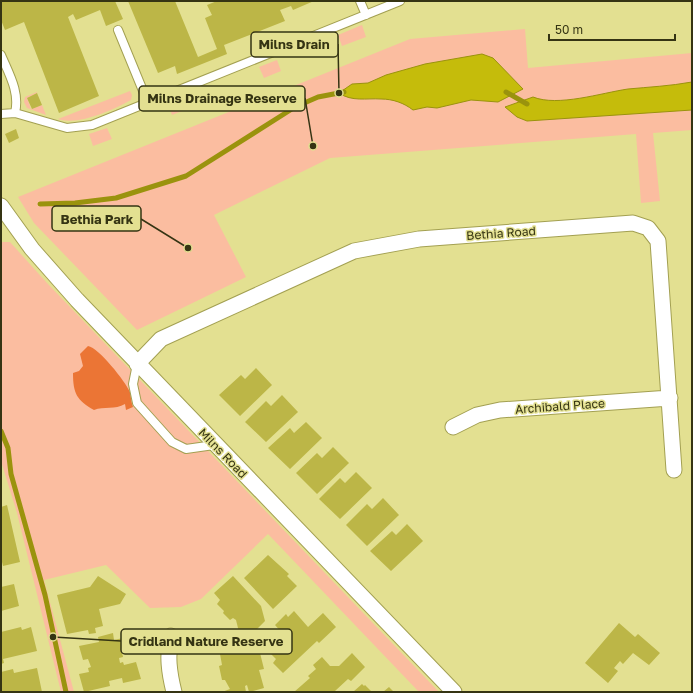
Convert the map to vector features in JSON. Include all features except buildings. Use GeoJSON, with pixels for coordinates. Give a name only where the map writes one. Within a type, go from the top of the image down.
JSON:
{"type":"FeatureCollection","features":[{"type":"Feature","properties":{"kind":"street","name":"Milns Road"},"geometry":{"type":"LineString","coordinates":[[3,214],[55,276],[137,364],[454,692]]}},
{"type":"Feature","properties":{"kind":"street","name":"Bethia Road"},"geometry":{"type":"LineString","coordinates":[[137,364],[161,339],[354,251],[419,239],[633,223],[648,228],[658,241],[674,470]]}},
{"type":"Feature","properties":{"kind":"street","name":"Archibald Place"},"geometry":{"type":"LineString","coordinates":[[453,427],[477,415],[500,410],[670,398]]}},
{"type":"Feature","properties":{"kind":"street"},"geometry":{"type":"LineString","coordinates":[[171,636],[168,658],[169,672],[174,692]]}},
{"type":"Feature","properties":{"kind":"lane"},"geometry":{"type":"LineString","coordinates":[[360,1],[366,14]]}},
{"type":"Feature","properties":{"kind":"lane"},"geometry":{"type":"LineString","coordinates":[[1,114],[15,113],[56,126],[78,128],[92,125],[400,1]]}},
{"type":"Feature","properties":{"kind":"lane"},"geometry":{"type":"LineString","coordinates":[[118,30],[148,103]]}},
{"type":"Feature","properties":{"kind":"lane"},"geometry":{"type":"LineString","coordinates":[[1,55],[16,93],[17,104],[15,113]]}},
{"type":"Feature","properties":{"kind":"lane"},"geometry":{"type":"LineString","coordinates":[[137,364],[133,384],[137,403],[172,442],[186,449],[214,445]]}},
{"type":"Feature","properties":{"kind":"shaded area"},"geometry":{"type":"Polygon","coordinates":[[[362,25],[366,37],[342,46],[338,35],[362,25]]]}},
{"type":"Feature","properties":{"kind":"shaded area"},"geometry":{"type":"Polygon","coordinates":[[[525,29],[528,68],[692,53],[692,130],[653,133],[660,201],[641,203],[636,134],[330,158],[214,215],[246,277],[137,330],[34,223],[18,197],[410,39],[525,29]]]}},
{"type":"Feature","properties":{"kind":"shaded area"},"geometry":{"type":"Polygon","coordinates":[[[482,54],[493,58],[523,89],[498,102],[471,100],[437,108],[427,107],[413,110],[402,103],[394,101],[385,99],[354,99],[339,93],[352,84],[368,83],[386,75],[425,64],[482,54]]]}},
{"type":"Feature","properties":{"kind":"shaded area"},"geometry":{"type":"Polygon","coordinates":[[[277,60],[281,71],[264,78],[259,67],[277,60]]]}},
{"type":"Feature","properties":{"kind":"shaded area"},"geometry":{"type":"Polygon","coordinates":[[[692,82],[692,110],[527,121],[517,117],[505,107],[533,97],[543,100],[567,100],[628,89],[692,82]]]}},
{"type":"Feature","properties":{"kind":"shaded area"},"geometry":{"type":"Polygon","coordinates":[[[130,91],[132,95],[131,100],[95,116],[85,119],[66,121],[58,119],[130,91]]]}},
{"type":"Feature","properties":{"kind":"shaded area"},"geometry":{"type":"Polygon","coordinates":[[[37,92],[27,98],[31,109],[42,105],[46,115],[27,108],[24,102],[25,97],[37,92]]]}},
{"type":"Feature","properties":{"kind":"shaded area"},"geometry":{"type":"Polygon","coordinates":[[[188,96],[192,107],[172,115],[168,103],[188,96]]]}},
{"type":"Feature","properties":{"kind":"shaded area"},"geometry":{"type":"Polygon","coordinates":[[[107,128],[112,139],[93,146],[89,134],[107,128]]]}},
{"type":"Feature","properties":{"kind":"shaded area"},"geometry":{"type":"Polygon","coordinates":[[[1,242],[10,242],[47,283],[439,692],[419,692],[268,534],[201,599],[181,607],[150,608],[106,565],[44,580],[74,692],[61,692],[17,513],[1,461],[1,242]]]}},
{"type":"Feature","properties":{"kind":"shaded area"},"geometry":{"type":"Polygon","coordinates":[[[88,346],[98,352],[123,380],[130,392],[133,407],[126,410],[125,404],[117,407],[94,410],[77,396],[74,386],[73,373],[79,371],[83,366],[80,354],[88,346]]]}},
{"type":"Feature","properties":{"kind":"waterway"},"geometry":{"type":"LineString","coordinates":[[40,204],[75,203],[116,198],[186,176],[295,107],[318,97],[344,92]]}},
{"type":"Feature","properties":{"kind":"waterway"},"geometry":{"type":"LineString","coordinates":[[506,92],[527,104]]}},
{"type":"Feature","properties":{"kind":"waterway"},"geometry":{"type":"LineString","coordinates":[[1,431],[8,448],[11,474],[45,595],[66,692]]}},
{"type":"Feature","properties":{"kind":"place","name":"Milns Drain"},"geometry":{"type":"Point","coordinates":[339,93]}},
{"type":"Feature","properties":{"kind":"place","name":"Milns Drainage Reserve"},"geometry":{"type":"Point","coordinates":[313,146]}},
{"type":"Feature","properties":{"kind":"place","name":"Bethia Park"},"geometry":{"type":"Point","coordinates":[188,248]}},
{"type":"Feature","properties":{"kind":"place","name":"Cridland Nature Reserve"},"geometry":{"type":"Point","coordinates":[53,637]}}]}
